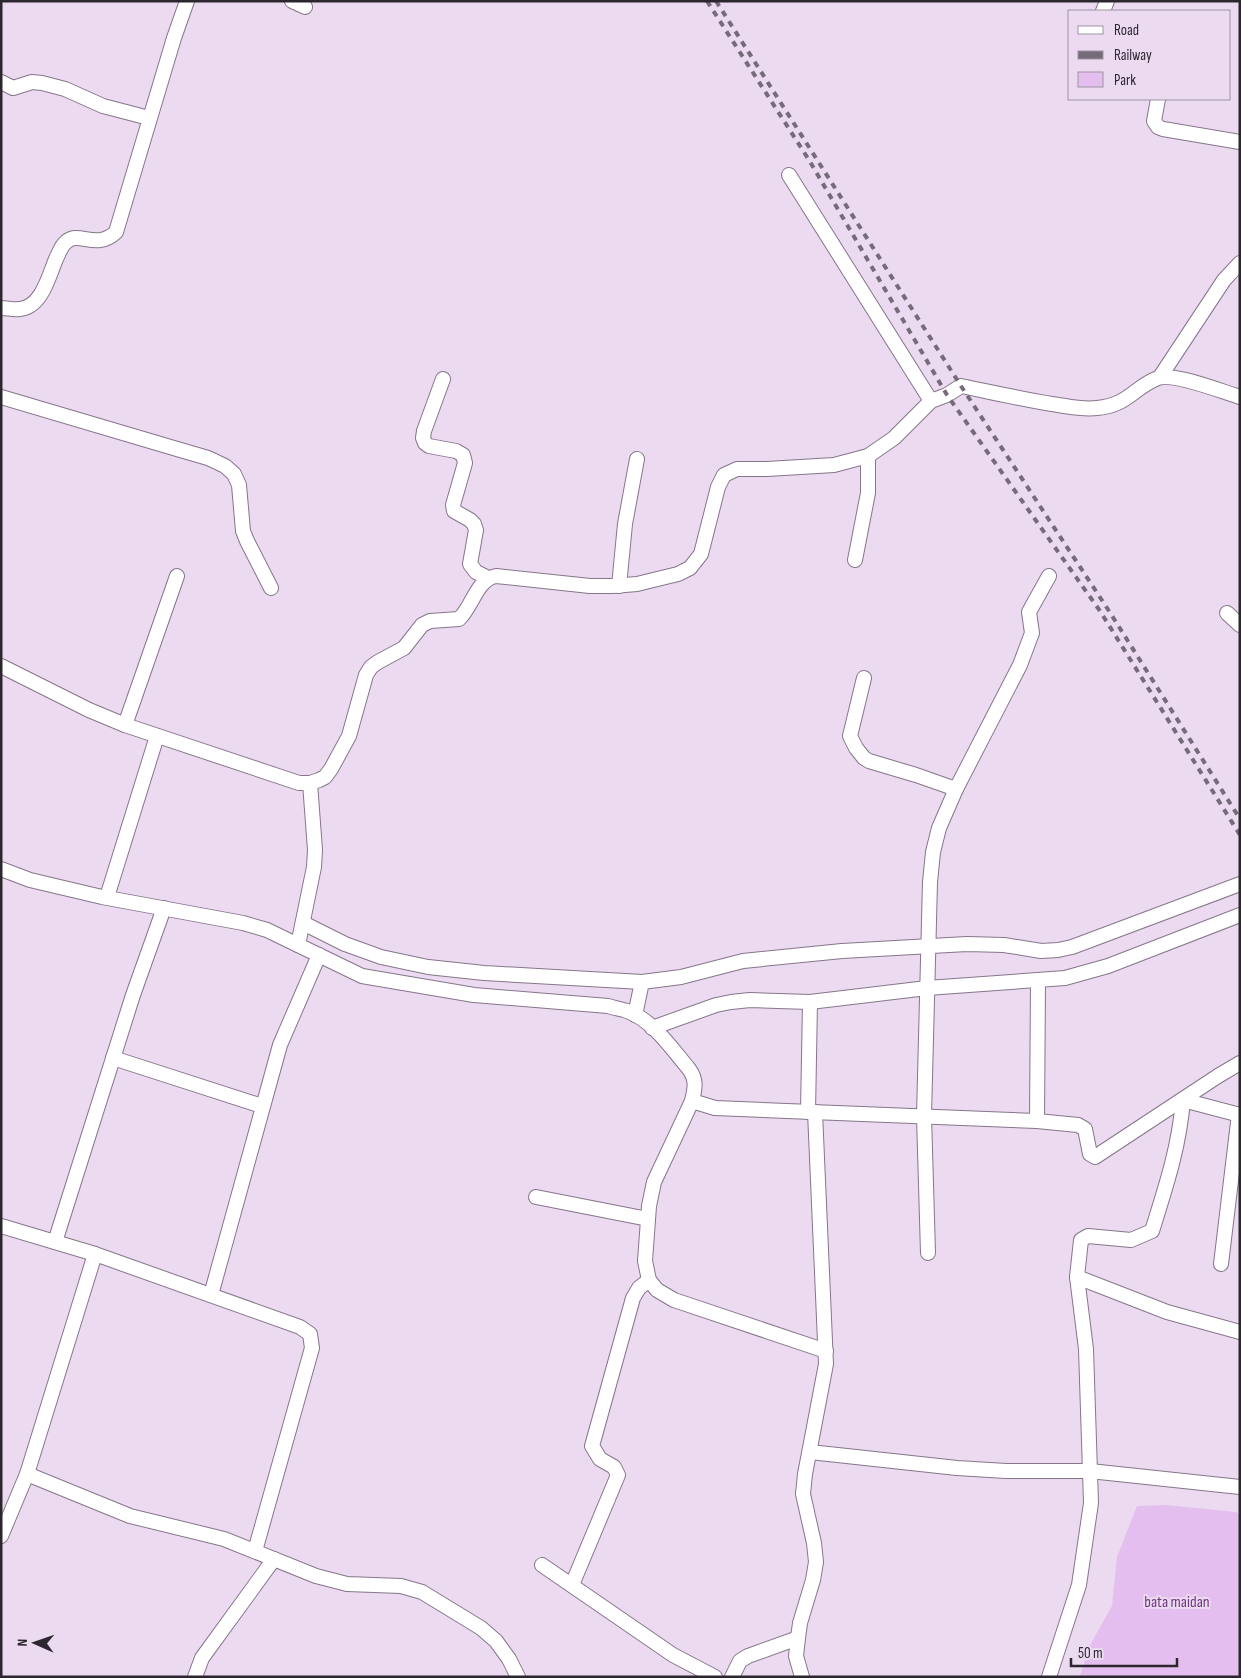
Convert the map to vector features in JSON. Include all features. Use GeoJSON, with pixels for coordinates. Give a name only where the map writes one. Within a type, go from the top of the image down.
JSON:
{"type":"FeatureCollection","features":[{"type":"Feature","properties":{"kind":"street"},"geometry":{"type":"LineString","coordinates":[[1,308],[20,310],[30,307],[39,299],[61,248],[67,240],[76,238],[98,241],[108,239],[116,232],[174,38],[187,1]]}},
{"type":"Feature","properties":{"kind":"street"},"geometry":{"type":"LineString","coordinates":[[1,82],[13,88],[32,82],[42,83],[65,89],[103,106],[150,118]]}},
{"type":"Feature","properties":{"kind":"street"},"geometry":{"type":"LineString","coordinates":[[1158,100],[1154,121],[1158,127],[1240,142]]}},
{"type":"Feature","properties":{"kind":"street"},"geometry":{"type":"LineString","coordinates":[[789,175],[931,401]]}},
{"type":"Feature","properties":{"kind":"street"},"geometry":{"type":"LineString","coordinates":[[1,666],[89,710],[124,725],[299,783],[310,783],[325,776],[331,769],[349,736],[366,675],[371,667],[404,648],[422,625],[430,621],[459,620],[465,614],[482,582],[488,578],[496,576],[590,586],[619,586],[637,584],[678,574],[690,568],[702,554],[718,487],[724,475],[736,469],[834,465],[868,456],[894,438],[931,401],[947,395],[961,386],[1020,399],[1078,408],[1096,409],[1112,406],[1124,401],[1160,377],[1224,280],[1240,263]]}},
{"type":"Feature","properties":{"kind":"street"},"geometry":{"type":"LineString","coordinates":[[1160,377],[1179,378],[1240,397]]}},
{"type":"Feature","properties":{"kind":"street"},"geometry":{"type":"LineString","coordinates":[[443,379],[423,438],[429,446],[456,451],[463,455],[465,463],[453,505],[454,511],[474,524],[476,530],[470,564],[476,572],[488,578]]}},
{"type":"Feature","properties":{"kind":"street"},"geometry":{"type":"LineString","coordinates":[[1,397],[208,458],[225,466],[234,474],[239,485],[241,517],[245,536],[271,588]]}},
{"type":"Feature","properties":{"kind":"street"},"geometry":{"type":"LineString","coordinates":[[856,560],[868,493],[868,456]]}},
{"type":"Feature","properties":{"kind":"street"},"geometry":{"type":"LineString","coordinates":[[619,586],[625,524],[637,459]]}},
{"type":"Feature","properties":{"kind":"street"},"geometry":{"type":"LineString","coordinates":[[124,725],[177,576]]}},
{"type":"Feature","properties":{"kind":"street"},"geometry":{"type":"LineString","coordinates":[[928,1253],[924,1116],[930,882],[933,852],[939,828],[956,789],[1020,665],[1032,633],[1029,612],[1048,576]]}},
{"type":"Feature","properties":{"kind":"street"},"geometry":{"type":"LineString","coordinates":[[1227,613],[1240,625]]}},
{"type":"Feature","properties":{"kind":"street"},"geometry":{"type":"LineString","coordinates":[[864,678],[850,736],[864,758],[956,789]]}},
{"type":"Feature","properties":{"kind":"street"},"geometry":{"type":"LineString","coordinates":[[107,897],[157,736]]}},
{"type":"Feature","properties":{"kind":"street"},"geometry":{"type":"LineString","coordinates":[[298,944],[312,883],[315,858],[310,783]]}},
{"type":"Feature","properties":{"kind":"street"},"geometry":{"type":"LineString","coordinates":[[1,869],[30,880],[244,923],[267,930],[362,976],[474,995],[608,1006],[628,1011],[635,1015],[652,1028],[689,1068],[694,1076],[695,1085],[692,1101],[654,1182],[648,1219],[645,1261],[649,1280],[657,1290],[674,1300],[826,1351]]}},
{"type":"Feature","properties":{"kind":"street"},"geometry":{"type":"LineString","coordinates":[[303,923],[345,944],[381,957],[428,967],[641,990],[680,977],[743,961],[842,952],[928,952],[982,944],[1004,945],[1041,951],[1058,950],[1072,947],[1240,884]]}},
{"type":"Feature","properties":{"kind":"street"},"geometry":{"type":"LineString","coordinates":[[56,1242],[133,995],[164,908]]}},
{"type":"Feature","properties":{"kind":"street"},"geometry":{"type":"LineString","coordinates":[[652,1028],[716,1005],[731,1002],[750,1000],[810,1002],[927,988],[1065,978],[1108,966],[1240,915]]}},
{"type":"Feature","properties":{"kind":"street"},"geometry":{"type":"LineString","coordinates":[[211,1295],[280,1045],[319,955]]}},
{"type":"Feature","properties":{"kind":"street"},"geometry":{"type":"LineString","coordinates":[[1037,1121],[1038,981]]}},
{"type":"Feature","properties":{"kind":"street"},"geometry":{"type":"LineString","coordinates":[[635,1015],[641,990]]}},
{"type":"Feature","properties":{"kind":"street"},"geometry":{"type":"LineString","coordinates":[[802,1677],[796,1656],[798,1638],[800,1623],[813,1580],[816,1562],[814,1543],[803,1494],[826,1364],[811,1112],[810,1002]]}},
{"type":"Feature","properties":{"kind":"street"},"geometry":{"type":"LineString","coordinates":[[113,1058],[262,1106]]}},
{"type":"Feature","properties":{"kind":"street"},"geometry":{"type":"LineString","coordinates":[[692,1101],[715,1108],[1037,1121],[1082,1126],[1087,1133],[1090,1154],[1095,1157],[1240,1063]]}},
{"type":"Feature","properties":{"kind":"street"},"geometry":{"type":"LineString","coordinates":[[1183,1100],[1239,1115],[1236,1162],[1221,1264]]}},
{"type":"Feature","properties":{"kind":"street"},"geometry":{"type":"LineString","coordinates":[[1049,1677],[1079,1586],[1090,1503],[1086,1349],[1077,1277],[1081,1240],[1088,1236],[1131,1240],[1152,1231],[1173,1166],[1181,1127],[1183,1100]]}},
{"type":"Feature","properties":{"kind":"street"},"geometry":{"type":"LineString","coordinates":[[536,1197],[648,1219]]}},
{"type":"Feature","properties":{"kind":"street"},"geometry":{"type":"LineString","coordinates":[[1,1226],[95,1254],[300,1327],[310,1334],[312,1348],[255,1551]]}},
{"type":"Feature","properties":{"kind":"street"},"geometry":{"type":"LineString","coordinates":[[3,1529],[27,1474],[95,1254]]}},
{"type":"Feature","properties":{"kind":"street"},"geometry":{"type":"LineString","coordinates":[[1077,1277],[1167,1312],[1240,1332]]}},
{"type":"Feature","properties":{"kind":"street"},"geometry":{"type":"LineString","coordinates":[[572,1585],[618,1475],[614,1467],[600,1459],[592,1446],[633,1298],[639,1288],[649,1280]]}},
{"type":"Feature","properties":{"kind":"street"},"geometry":{"type":"LineString","coordinates":[[810,1452],[957,1468],[1006,1471],[1090,1471],[1240,1487]]}},
{"type":"Feature","properties":{"kind":"street"},"geometry":{"type":"LineString","coordinates":[[27,1474],[130,1516],[224,1539],[316,1576],[347,1584],[400,1586],[422,1592],[481,1628],[496,1640],[509,1658],[518,1677]]}},
{"type":"Feature","properties":{"kind":"street"},"geometry":{"type":"LineString","coordinates":[[194,1677],[202,1658],[274,1559]]}},
{"type":"Feature","properties":{"kind":"street"},"geometry":{"type":"LineString","coordinates":[[542,1565],[673,1655],[715,1677]]}},
{"type":"Feature","properties":{"kind":"street"},"geometry":{"type":"LineString","coordinates":[[732,1677],[740,1661],[748,1656],[798,1638]]}},
{"type":"Feature","properties":{"kind":"green space","name":"bata maidan"},"geometry":{"type":"Polygon","coordinates":[[[1166,1505],[1236,1512],[1240,1514],[1240,1677],[1081,1677],[1090,1645],[1112,1606],[1117,1557],[1137,1506],[1166,1505]]]}},
{"type":"Feature","properties":{"kind":"railway"},"geometry":{"type":"LineString","coordinates":[[707,1],[809,160],[947,395],[1100,611],[1240,835]]}},
{"type":"Feature","properties":{"kind":"railway"},"geometry":{"type":"LineString","coordinates":[[716,1],[961,386],[1109,611],[1240,819]]}}]}
